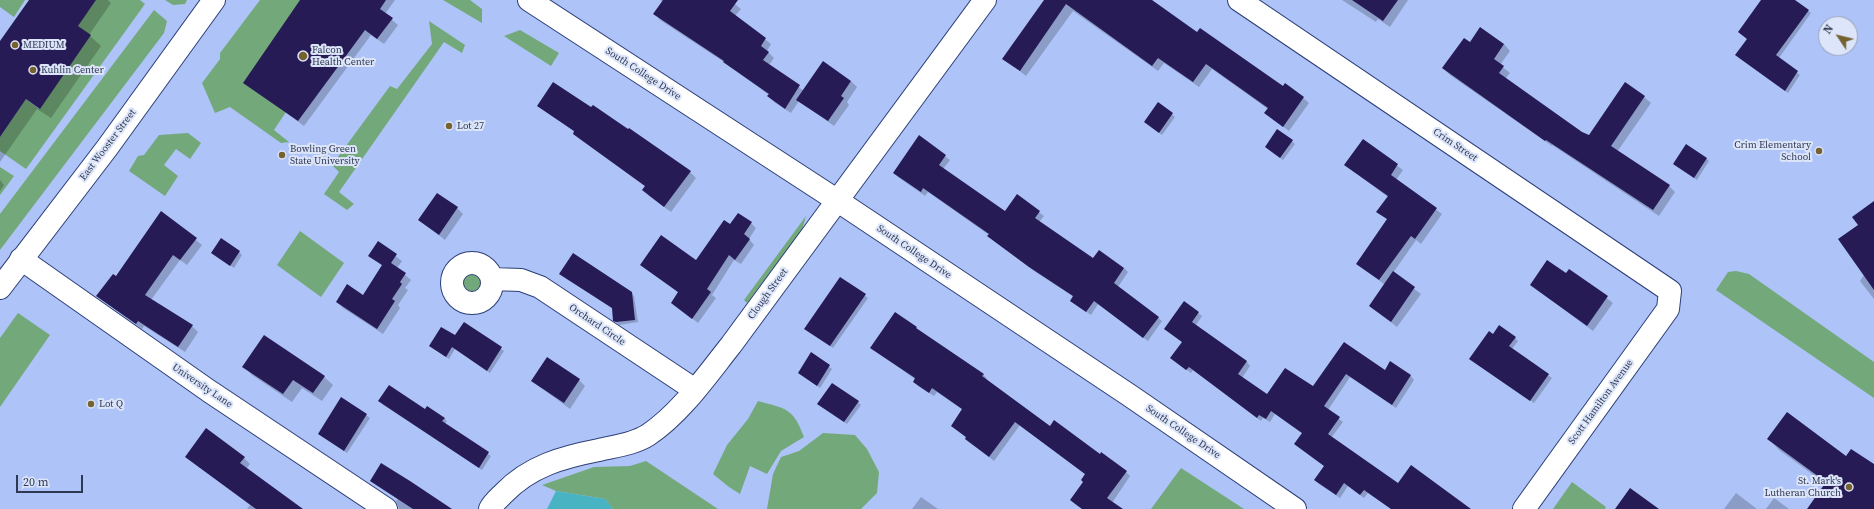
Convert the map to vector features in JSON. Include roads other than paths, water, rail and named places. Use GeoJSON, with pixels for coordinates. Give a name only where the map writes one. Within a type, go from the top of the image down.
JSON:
{"type":"FeatureCollection","features":[{"type":"Feature","properties":{"kind":"street","name":"East Wooster Street"},"geometry":{"type":"LineString","coordinates":[[0,288],[111,142],[214,0]]}},
{"type":"Feature","properties":{"kind":"street","name":"South College Drive"},"geometry":{"type":"LineString","coordinates":[[529,0],[838,201],[1129,395],[1295,509]]}},
{"type":"Feature","properties":{"kind":"street","name":"Clough Street"},"geometry":{"type":"LineString","coordinates":[[490,509],[512,484],[538,467],[569,456],[634,442],[648,435],[665,421],[695,390],[731,345],[985,0]]}},
{"type":"Feature","properties":{"kind":"street","name":"Crim Street"},"geometry":{"type":"LineString","coordinates":[[1239,0],[1670,291]]}},
{"type":"Feature","properties":{"kind":"street","name":"University Lane"},"geometry":{"type":"LineString","coordinates":[[21,260],[209,391],[386,509]]}},
{"type":"Feature","properties":{"kind":"street","name":"Orchard Circle"},"geometry":{"type":"LineString","coordinates":[[492,279],[521,280],[540,287],[695,390]]}},
{"type":"Feature","properties":{"kind":"street","name":"Scott Hamilton Avenue"},"geometry":{"type":"LineString","coordinates":[[1524,509],[1668,309],[1670,291]]}},
{"type":"Feature","properties":{"kind":"place","name":"MEDIUM"},"geometry":{"type":"Point","coordinates":[15,45]}},
{"type":"Feature","properties":{"kind":"place","name":"Falcon Health Center"},"geometry":{"type":"Point","coordinates":[303,56]}},
{"type":"Feature","properties":{"kind":"place","name":"Kuhlin Center"},"geometry":{"type":"Point","coordinates":[33,70]}},
{"type":"Feature","properties":{"kind":"place","name":"Lot 27"},"geometry":{"type":"Point","coordinates":[449,126]}},
{"type":"Feature","properties":{"kind":"place","name":"Crim Elementary School"},"geometry":{"type":"Point","coordinates":[1819,151]}},
{"type":"Feature","properties":{"kind":"place","name":"Bowling Green State University"},"geometry":{"type":"Point","coordinates":[282,155]}},
{"type":"Feature","properties":{"kind":"place","name":"Lot Q"},"geometry":{"type":"Point","coordinates":[91,404]}},
{"type":"Feature","properties":{"kind":"place","name":"St. Mark's Lutheran Church"},"geometry":{"type":"Point","coordinates":[1849,487]}}]}
